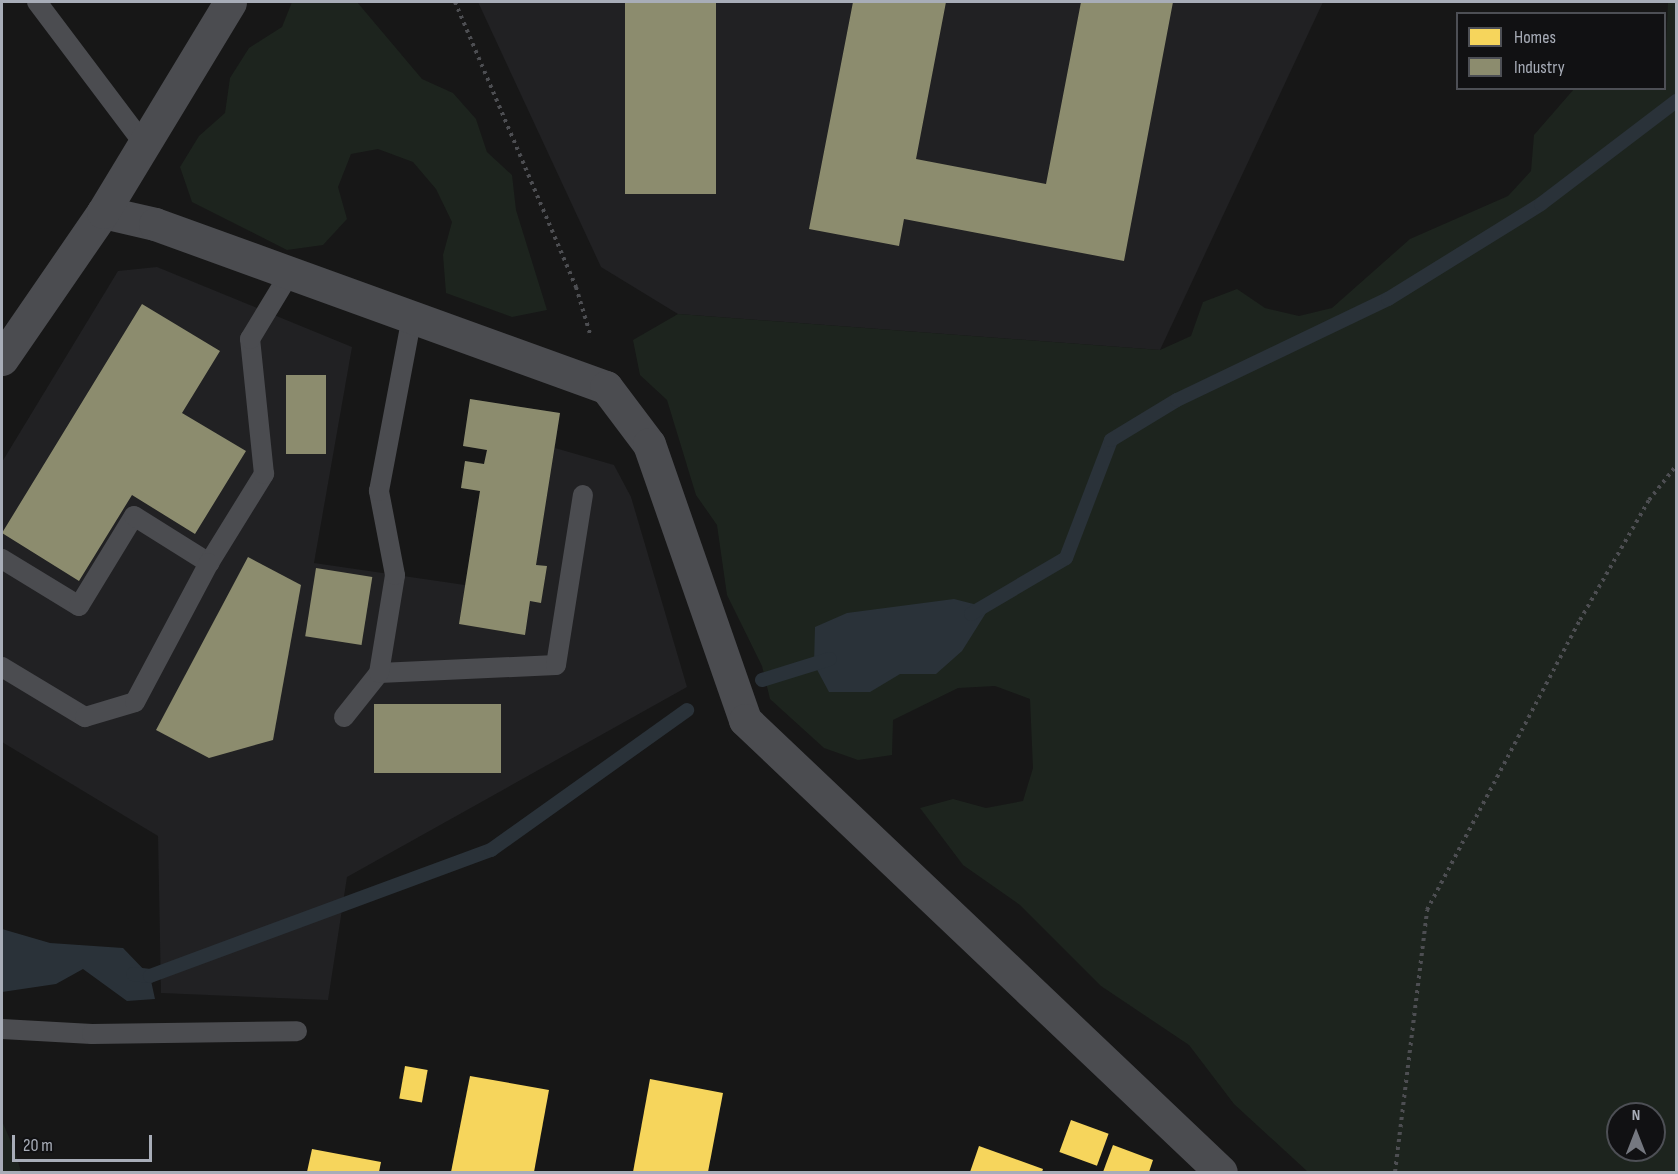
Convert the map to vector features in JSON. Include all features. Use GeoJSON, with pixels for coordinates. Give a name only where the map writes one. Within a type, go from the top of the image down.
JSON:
{"type":"FeatureCollection","features":[{"type":"Feature","properties":{"kind":"street"},"geometry":{"type":"LineString","coordinates":[[2,359],[103,212],[230,2]]}},
{"type":"Feature","properties":{"kind":"street"},"geometry":{"type":"LineString","coordinates":[[103,212],[155,224],[606,387],[649,444],[745,720],[1221,1173]]}},
{"type":"Feature","properties":{"kind":"lane"},"geometry":{"type":"LineString","coordinates":[[37,2],[144,144]]}},
{"type":"Feature","properties":{"kind":"lane"},"geometry":{"type":"LineString","coordinates":[[2,667],[85,717],[135,702],[209,563],[264,474],[250,339],[290,273]]}},
{"type":"Feature","properties":{"kind":"lane"},"geometry":{"type":"LineString","coordinates":[[344,717],[379,673],[395,575],[379,491],[412,317]]}},
{"type":"Feature","properties":{"kind":"lane"},"geometry":{"type":"LineString","coordinates":[[379,673],[556,665],[583,495]]}},
{"type":"Feature","properties":{"kind":"lane"},"geometry":{"type":"LineString","coordinates":[[2,559],[79,606],[134,516],[209,563]]}},
{"type":"Feature","properties":{"kind":"lane"},"geometry":{"type":"LineString","coordinates":[[2,1029],[92,1034],[297,1031]]}},
{"type":"Feature","properties":{"kind":"path"},"geometry":{"type":"LineString","coordinates":[[454,2],[576,287],[606,387]]}},
{"type":"Feature","properties":{"kind":"path"},"geometry":{"type":"LineString","coordinates":[[1395,1173],[1426,910],[1580,620],[1649,500],[1677,466]]}},
{"type":"Feature","properties":{"kind":"shaded area"},"geometry":{"type":"Polygon","coordinates":[[[292,2],[357,2],[422,79],[453,93],[476,119],[487,152],[512,175],[516,210],[547,310],[512,317],[446,293],[443,255],[452,222],[436,189],[413,162],[378,149],[351,154],[338,187],[347,219],[323,245],[287,250],[192,202],[180,167],[199,136],[225,113],[230,78],[249,48],[282,27],[292,2]]]}},
{"type":"Feature","properties":{"kind":"shaded area"},"geometry":{"type":"Polygon","coordinates":[[[478,2],[1323,2],[1160,350],[678,314],[601,267],[478,2]]]}},
{"type":"Feature","properties":{"kind":"shaded area"},"geometry":{"type":"Polygon","coordinates":[[[1668,2],[1676,2],[1676,1172],[1308,1172],[1234,1104],[1189,1045],[1101,986],[1020,905],[963,865],[920,808],[953,799],[986,808],[1023,801],[1033,768],[1030,699],[995,686],[958,688],[893,720],[892,755],[858,760],[824,748],[770,699],[762,666],[727,595],[717,525],[696,495],[667,400],[640,375],[633,340],[678,314],[1160,350],[1191,336],[1203,302],[1237,289],[1265,308],[1299,316],[1332,308],[1410,239],[1508,196],[1531,171],[1534,135],[1573,90],[1666,90],[1668,2]]]}},
{"type":"Feature","properties":{"kind":"shaded area"},"geometry":{"type":"Polygon","coordinates":[[[157,267],[352,347],[314,563],[465,585],[480,491],[461,488],[465,461],[484,464],[487,450],[463,446],[470,399],[560,413],[555,448],[614,465],[631,497],[687,687],[347,877],[328,1000],[161,993],[158,836],[2,742],[2,462],[118,271],[157,267]]]}},
{"type":"Feature","properties":{"kind":"shaded area"},"geometry":{"type":"Polygon","coordinates":[[[954,599],[989,608],[962,651],[936,674],[900,674],[870,692],[829,692],[814,664],[815,627],[847,613],[954,599]]]}},
{"type":"Feature","properties":{"kind":"shaded area"},"geometry":{"type":"Polygon","coordinates":[[[2,929],[50,943],[123,948],[150,976],[155,999],[127,1001],[83,969],[56,984],[2,992],[2,929]]]}},
{"type":"Feature","properties":{"kind":"shaded area"},"geometry":{"type":"Polygon","coordinates":[[[2,1121],[15,1151],[21,1172],[2,1172],[2,1121]]]}},
{"type":"Feature","properties":{"kind":"building: Homes"},"geometry":{"type":"Polygon","coordinates":[[[405,1066],[428,1070],[422,1102],[399,1098],[405,1066]]]}},
{"type":"Feature","properties":{"kind":"building: Homes"},"geometry":{"type":"Polygon","coordinates":[[[470,1076],[549,1090],[534,1172],[451,1172],[470,1076]]]}},
{"type":"Feature","properties":{"kind":"building: Homes"},"geometry":{"type":"Polygon","coordinates":[[[650,1079],[723,1093],[708,1172],[633,1172],[650,1079]]]}},
{"type":"Feature","properties":{"kind":"building: Homes"},"geometry":{"type":"Polygon","coordinates":[[[1071,1120],[1109,1134],[1097,1166],[1059,1152],[1071,1120]]]}},
{"type":"Feature","properties":{"kind":"building: Homes"},"geometry":{"type":"Polygon","coordinates":[[[1113,1145],[1153,1160],[1149,1172],[1103,1172],[1113,1145]]]}},
{"type":"Feature","properties":{"kind":"building: Homes"},"geometry":{"type":"Polygon","coordinates":[[[979,1146],[1043,1169],[1042,1172],[970,1172],[979,1146]]]}},
{"type":"Feature","properties":{"kind":"building: Homes"},"geometry":{"type":"Polygon","coordinates":[[[312,1149],[381,1162],[379,1172],[307,1172],[312,1149]]]}},
{"type":"Feature","properties":{"kind":"building: Industry"},"geometry":{"type":"Polygon","coordinates":[[[625,2],[716,2],[716,194],[625,194],[625,2]]]}},
{"type":"Feature","properties":{"kind":"building: Industry"},"geometry":{"type":"Polygon","coordinates":[[[853,2],[946,2],[916,159],[1046,184],[1081,2],[1173,2],[1124,261],[904,219],[899,246],[809,229],[853,2]]]}},
{"type":"Feature","properties":{"kind":"building: Industry"},"geometry":{"type":"Polygon","coordinates":[[[142,304],[220,351],[182,413],[246,451],[195,534],[132,495],[79,581],[2,533],[142,304]]]}},
{"type":"Feature","properties":{"kind":"building: Industry"},"geometry":{"type":"Polygon","coordinates":[[[286,375],[326,375],[326,454],[286,454],[286,375]]]}},
{"type":"Feature","properties":{"kind":"building: Industry"},"geometry":{"type":"Polygon","coordinates":[[[470,399],[560,413],[536,565],[547,566],[541,603],[530,601],[525,635],[459,624],[480,491],[461,488],[465,461],[484,464],[487,450],[463,446],[470,399]]]}},
{"type":"Feature","properties":{"kind":"building: Industry"},"geometry":{"type":"Polygon","coordinates":[[[248,557],[301,585],[273,740],[209,758],[156,730],[248,557]]]}},
{"type":"Feature","properties":{"kind":"building: Industry"},"geometry":{"type":"Polygon","coordinates":[[[316,568],[372,577],[362,645],[305,636],[316,568]]]}},
{"type":"Feature","properties":{"kind":"building: Industry"},"geometry":{"type":"Polygon","coordinates":[[[374,704],[501,704],[501,773],[374,773],[374,704]]]}},
{"type":"Feature","properties":{"kind":"waterway"},"geometry":{"type":"LineString","coordinates":[[971,614],[1066,558],[1111,440],[1177,400],[1388,299],[1541,204],[1676,101]]}},
{"type":"Feature","properties":{"kind":"waterway"},"geometry":{"type":"LineString","coordinates":[[762,680],[830,659]]}},
{"type":"Feature","properties":{"kind":"waterway"},"geometry":{"type":"LineString","coordinates":[[133,974],[150,976],[491,850],[687,710]]}}]}
